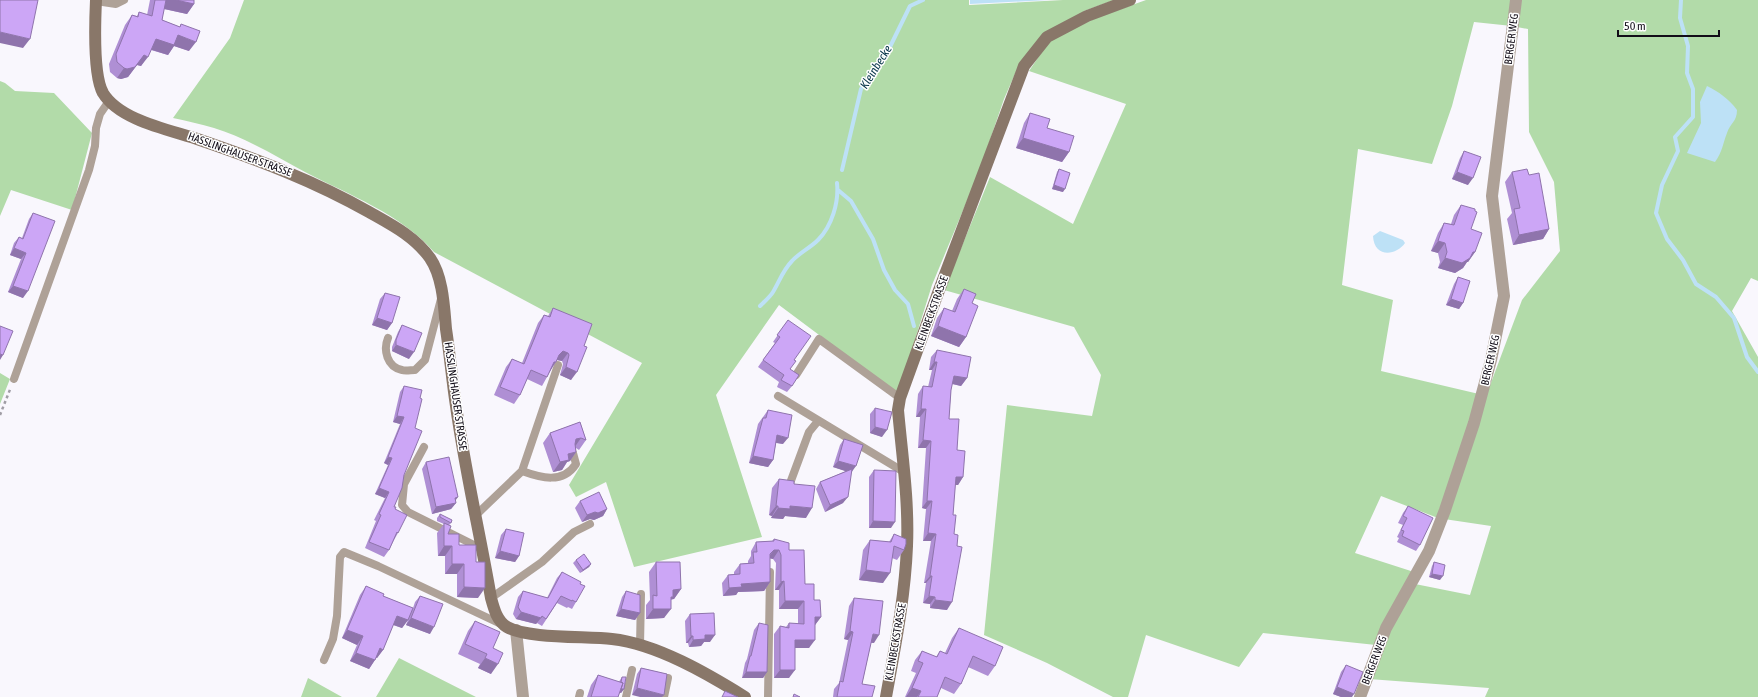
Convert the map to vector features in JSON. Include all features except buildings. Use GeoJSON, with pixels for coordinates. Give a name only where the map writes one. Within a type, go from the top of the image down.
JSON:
{"type":"FeatureCollection","features":[{"type":"Feature","properties":{"kind":"main road","name":"KLEINBECKSTRASSE"},"geometry":{"type":"LineString","coordinates":[[886,697],[902,604],[907,553],[904,472],[898,410],[900,398],[1024,66],[1047,37],[1088,16],[1130,0]]}},
{"type":"Feature","properties":{"kind":"main road"},"geometry":{"type":"LineString","coordinates":[[96,1],[98,78],[100,87],[113,105]]}},
{"type":"Feature","properties":{"kind":"main road","name":"HASSLINGHAUSER STRASSE"},"geometry":{"type":"LineString","coordinates":[[113,105],[139,119],[288,171],[333,192],[395,226],[410,237],[431,260],[438,276],[442,296],[456,407],[491,598],[500,621],[512,629]]}},
{"type":"Feature","properties":{"kind":"main road"},"geometry":{"type":"LineString","coordinates":[[512,629],[539,634],[613,639],[640,646],[665,654],[745,697]]}},
{"type":"Feature","properties":{"kind":"street","name":"BERGER WEG"},"geometry":{"type":"LineString","coordinates":[[1360,697],[1386,628],[1429,551],[1445,510],[1474,423],[1491,360],[1504,296],[1492,196],[1516,0]]}},
{"type":"Feature","properties":{"kind":"street"},"geometry":{"type":"LineString","coordinates":[[512,629],[523,697]]}},
{"type":"Feature","properties":{"kind":"lane"},"geometry":{"type":"LineString","coordinates":[[96,1],[116,4],[124,0]]}},
{"type":"Feature","properties":{"kind":"lane"},"geometry":{"type":"LineString","coordinates":[[14,379],[89,170],[96,128],[100,114],[113,105]]}},
{"type":"Feature","properties":{"kind":"lane"},"geometry":{"type":"LineString","coordinates":[[388,338],[385,346],[390,362],[401,370],[415,370],[425,360],[442,296]]}},
{"type":"Feature","properties":{"kind":"lane"},"geometry":{"type":"LineString","coordinates":[[796,375],[819,339],[900,398]]}},
{"type":"Feature","properties":{"kind":"lane"},"geometry":{"type":"LineString","coordinates":[[476,515],[522,471],[558,365]]}},
{"type":"Feature","properties":{"kind":"lane"},"geometry":{"type":"LineString","coordinates":[[778,396],[904,472]]}},
{"type":"Feature","properties":{"kind":"lane"},"geometry":{"type":"LineString","coordinates":[[789,486],[809,432],[818,421]]}},
{"type":"Feature","properties":{"kind":"lane"},"geometry":{"type":"LineString","coordinates":[[424,447],[404,484],[402,505],[408,512],[482,549]]}},
{"type":"Feature","properties":{"kind":"lane"},"geometry":{"type":"LineString","coordinates":[[522,471],[538,477],[553,478],[562,476],[572,471],[576,464],[573,453]]}},
{"type":"Feature","properties":{"kind":"lane"},"geometry":{"type":"LineString","coordinates":[[491,598],[532,570],[574,532],[590,524]]}},
{"type":"Feature","properties":{"kind":"lane"},"geometry":{"type":"LineString","coordinates":[[324,660],[333,639],[337,616],[340,557],[344,552],[378,566],[512,629]]}},
{"type":"Feature","properties":{"kind":"lane"},"geometry":{"type":"LineString","coordinates":[[768,697],[770,563]]}},
{"type":"Feature","properties":{"kind":"lane"},"geometry":{"type":"LineString","coordinates":[[640,646],[641,594]]}},
{"type":"Feature","properties":{"kind":"lane"},"geometry":{"type":"LineString","coordinates":[[626,697],[632,670]]}},
{"type":"Feature","properties":{"kind":"lane"},"geometry":{"type":"LineString","coordinates":[[664,697],[668,678]]}},
{"type":"Feature","properties":{"kind":"path"},"geometry":{"type":"LineString","coordinates":[[0,414],[14,379]]}},
{"type":"Feature","properties":{"kind":"green space"},"geometry":{"type":"Polygon","coordinates":[[[244,0],[969,0],[969,5],[1063,0],[1114,0],[1084,11],[1018,67],[1004,99],[979,172],[932,285],[898,394],[779,305],[716,395],[762,537],[634,567],[606,482],[576,497],[569,485],[642,363],[434,252],[406,227],[374,206],[237,137],[209,127],[173,118],[230,38],[244,0]]]}},
{"type":"Feature","properties":{"kind":"green space"},"geometry":{"type":"Polygon","coordinates":[[[1146,0],[1513,0],[1512,26],[1474,22],[1452,106],[1432,164],[1358,149],[1342,285],[1393,300],[1381,371],[1479,394],[1438,518],[1381,496],[1355,553],[1414,572],[1376,645],[1263,633],[1239,667],[1146,635],[1128,697],[1113,697],[1047,663],[984,635],[1007,405],[1092,416],[1101,375],[1074,327],[944,290],[990,177],[1073,224],[1126,104],[1029,71],[1050,40],[1096,18],[1146,0]]]}},
{"type":"Feature","properties":{"kind":"green space"},"geometry":{"type":"Polygon","coordinates":[[[1520,0],[1758,0],[1758,281],[1751,278],[1732,311],[1758,357],[1758,697],[1485,697],[1489,688],[1369,679],[1383,642],[1415,584],[1470,595],[1491,526],[1444,519],[1486,396],[1522,300],[1560,251],[1554,182],[1529,132],[1528,29],[1517,27],[1520,0]]]}},
{"type":"Feature","properties":{"kind":"green space"},"geometry":{"type":"Polygon","coordinates":[[[0,81],[15,91],[54,93],[92,133],[72,210],[11,190],[0,216],[0,81]]]}},
{"type":"Feature","properties":{"kind":"green space"},"geometry":{"type":"Polygon","coordinates":[[[0,373],[10,379],[0,404],[0,373]]]}},
{"type":"Feature","properties":{"kind":"green space"},"geometry":{"type":"Polygon","coordinates":[[[399,658],[476,697],[376,697],[399,658]]]}},
{"type":"Feature","properties":{"kind":"green space"},"geometry":{"type":"Polygon","coordinates":[[[308,678],[342,697],[301,697],[308,678]]]}},
{"type":"Feature","properties":{"kind":"water"},"geometry":{"type":"Polygon","coordinates":[[[970,0],[1048,0],[970,4],[970,0]]]}},
{"type":"Feature","properties":{"kind":"water"},"geometry":{"type":"Polygon","coordinates":[[[1707,86],[1724,96],[1737,110],[1735,120],[1728,130],[1721,152],[1715,162],[1687,153],[1701,123],[1700,102],[1707,86]]]}},
{"type":"Feature","properties":{"kind":"water"},"geometry":{"type":"Polygon","coordinates":[[[1380,231],[1403,240],[1405,243],[1401,247],[1391,252],[1386,253],[1381,251],[1374,243],[1373,236],[1380,231]]]}},
{"type":"Feature","properties":{"kind":"waterway","name":"Kleinbecke"},"geometry":{"type":"LineString","coordinates":[[842,170],[861,89],[872,71],[885,57],[910,6],[923,0]]}},
{"type":"Feature","properties":{"kind":"waterway"},"geometry":{"type":"LineString","coordinates":[[1681,0],[1680,18],[1688,46],[1687,73],[1693,89],[1693,117],[1675,137],[1678,151],[1662,185],[1656,213],[1667,239],[1683,260],[1696,284],[1716,297],[1734,318],[1747,357],[1758,372]]}},
{"type":"Feature","properties":{"kind":"waterway","name":"Kleinbecke"},"geometry":{"type":"LineString","coordinates":[[760,306],[772,294],[784,272],[795,258],[812,246],[827,228],[836,206],[837,183]]}},
{"type":"Feature","properties":{"kind":"waterway","name":"Kleinbecke"},"geometry":{"type":"LineString","coordinates":[[838,190],[851,201],[873,239],[884,270],[895,290],[908,304],[914,326]]}}]}
